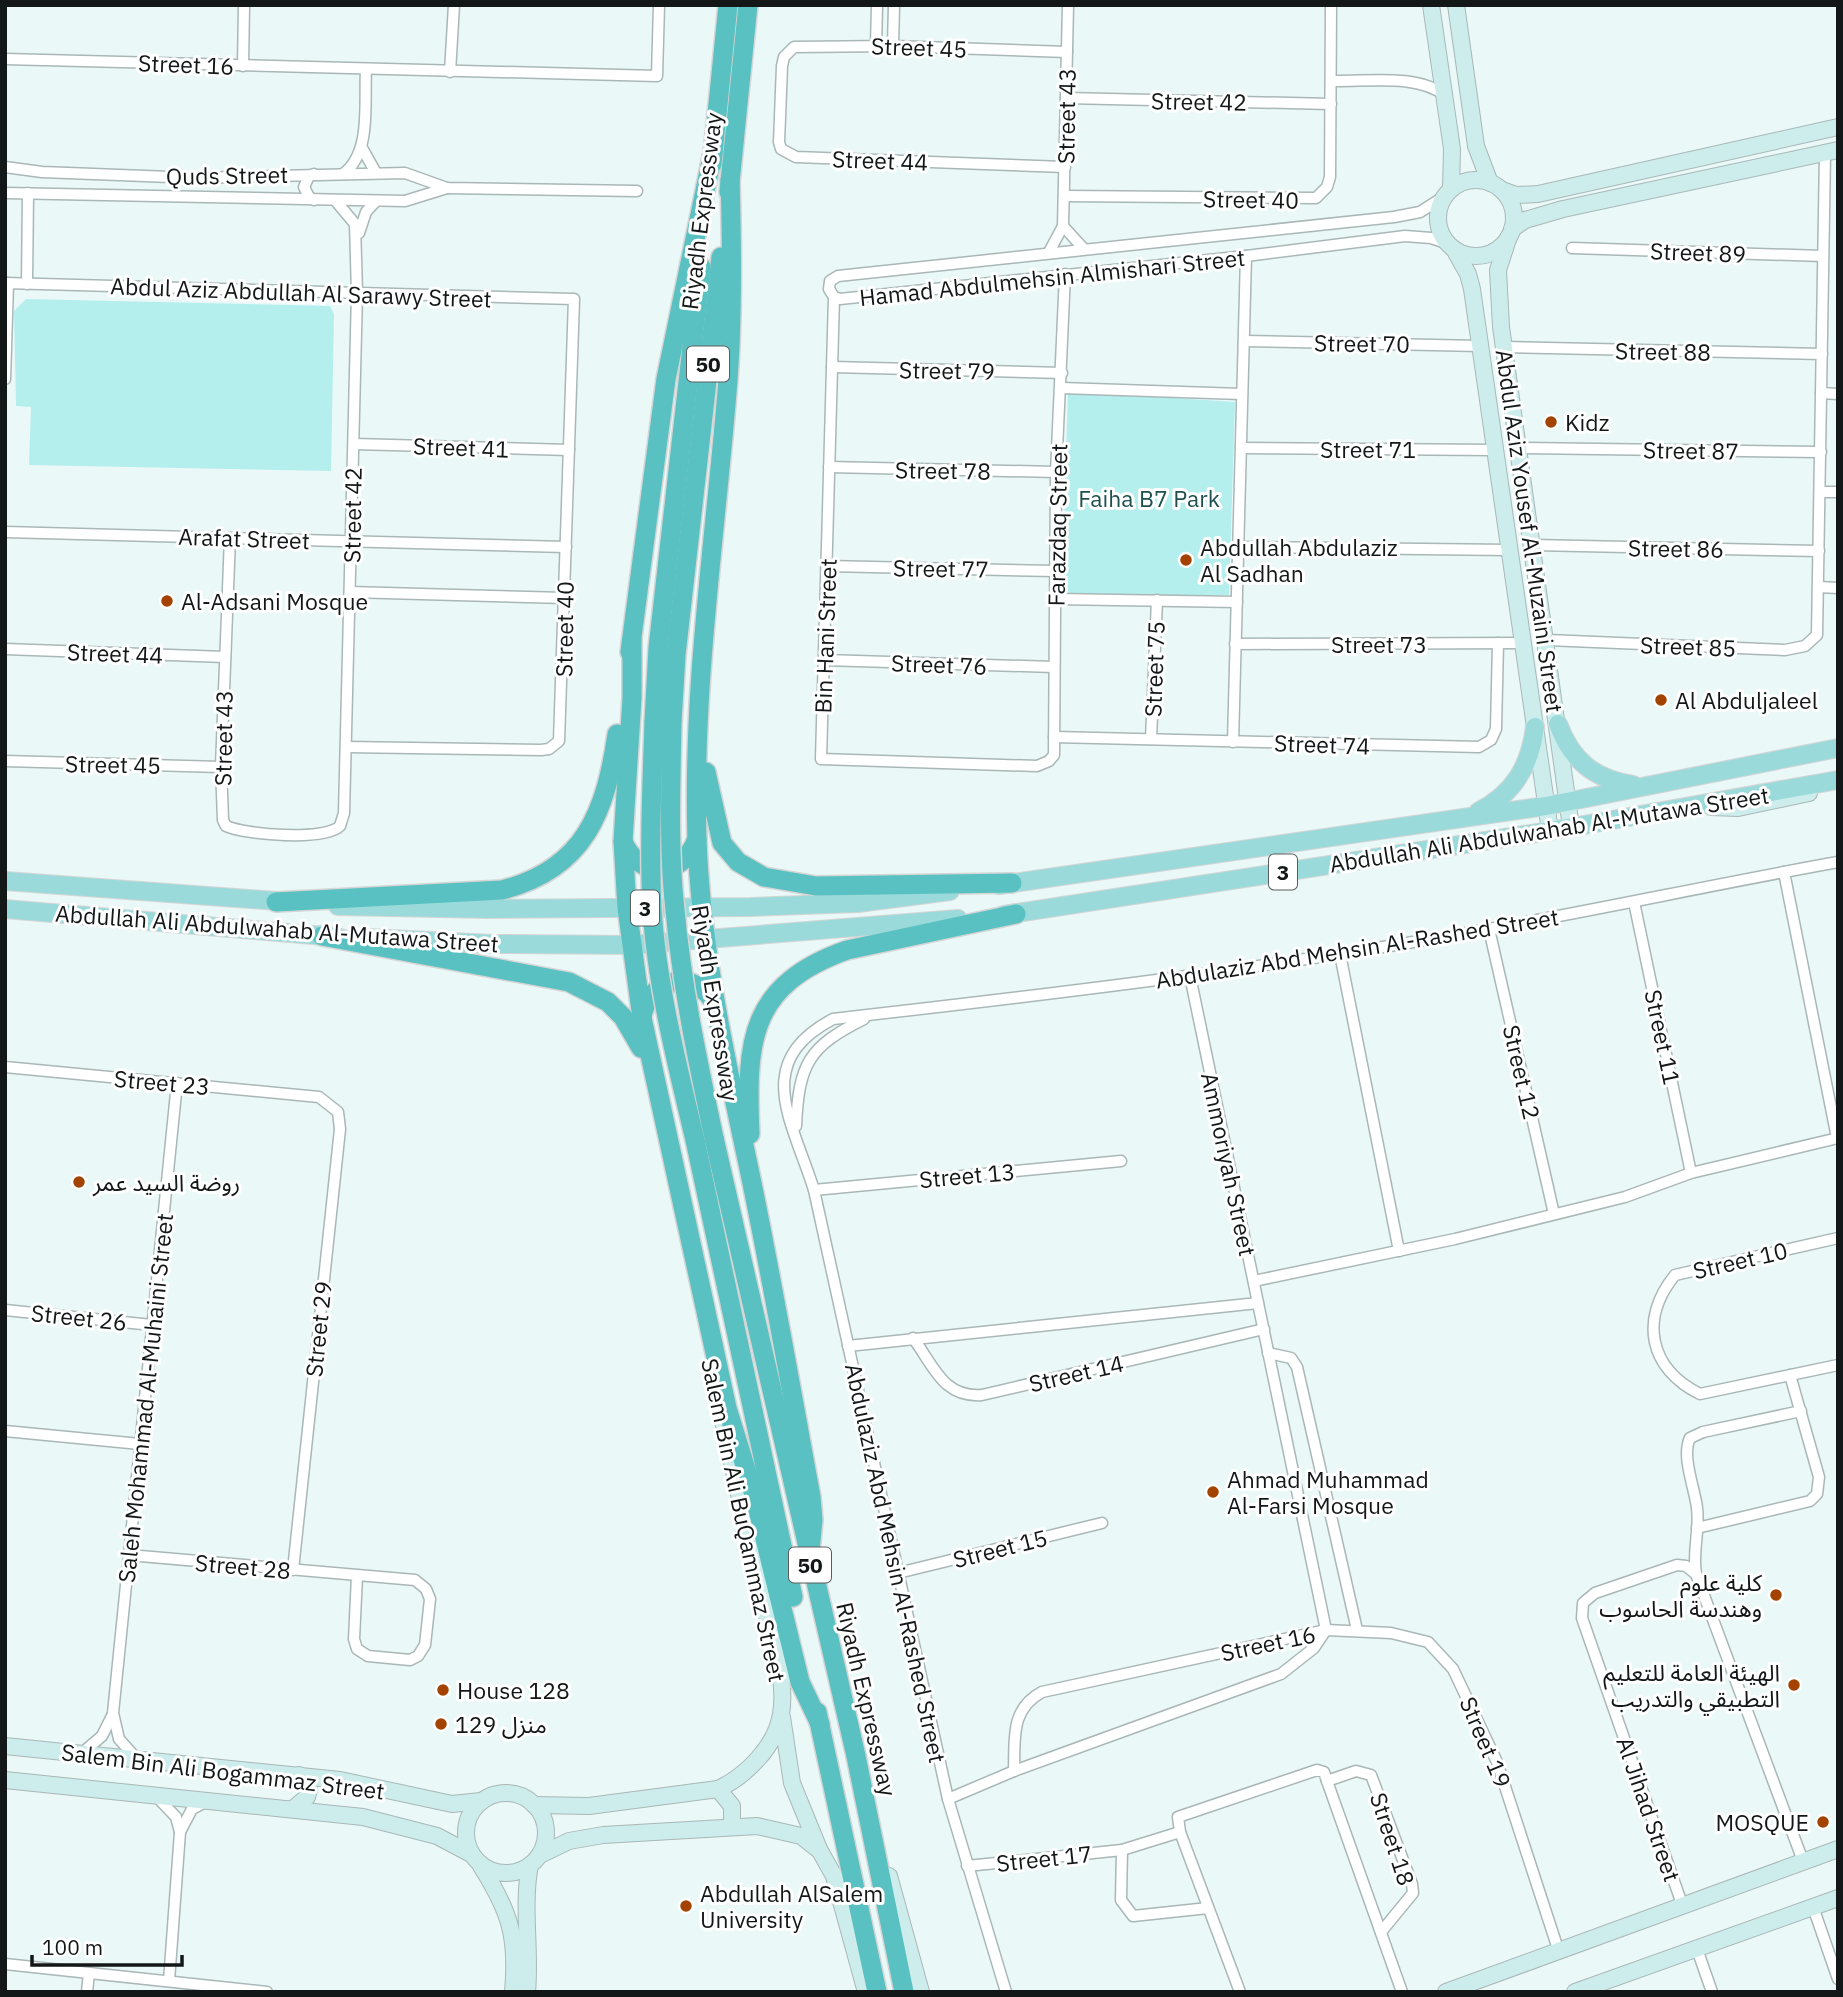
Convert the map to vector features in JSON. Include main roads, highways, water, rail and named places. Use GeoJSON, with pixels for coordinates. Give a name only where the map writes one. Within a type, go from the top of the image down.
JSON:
{"type":"FeatureCollection","features":[{"type":"Feature","properties":{"kind":"highway","name":"Riyadh Expressway"},"geometry":{"type":"LineString","coordinates":[[728,5],[658,648],[671,806],[674,909],[696,1055],[705,1139],[820,1724],[877,1992]]}},
{"type":"Feature","properties":{"kind":"highway","name":"Riyadh Expressway"},"geometry":{"type":"LineString","coordinates":[[663,722],[676,655],[748,5]]}},
{"type":"Feature","properties":{"kind":"highway"},"geometry":{"type":"LineString","coordinates":[[276,902],[502,890],[530,883],[572,855],[598,813],[611,773],[632,639],[666,379],[713,152]]}},
{"type":"Feature","properties":{"kind":"highway"},"geometry":{"type":"LineString","coordinates":[[730,180],[733,254],[728,375],[702,654],[697,839],[701,908],[715,1005],[753,1188],[811,1497],[813,1520],[810,1561]]}},
{"type":"Feature","properties":{"kind":"highway"},"geometry":{"type":"LineString","coordinates":[[632,639],[632,698],[623,841],[626,908],[642,1017],[727,1408],[755,1498],[800,1682],[820,1724]]}},
{"type":"Feature","properties":{"kind":"highway"},"geometry":{"type":"LineString","coordinates":[[699,733],[722,843],[738,862],[764,877],[816,886],[1012,883]]}},
{"type":"Feature","properties":{"kind":"highway"},"geometry":{"type":"LineString","coordinates":[[623,841],[634,859],[653,869],[668,869],[681,863],[692,853],[697,839]]}},
{"type":"Feature","properties":{"kind":"highway"},"geometry":{"type":"LineString","coordinates":[[753,1188],[749,1064],[758,1024],[781,988],[821,960],[847,950],[1016,914]]}},
{"type":"Feature","properties":{"kind":"highway"},"geometry":{"type":"LineString","coordinates":[[322,936],[542,976],[586,990],[616,1010],[638,1037],[667,1127]]}},
{"type":"Feature","properties":{"kind":"highway"},"geometry":{"type":"LineString","coordinates":[[642,1017],[649,996],[668,982],[691,982],[701,987],[715,1005]]}},
{"type":"Feature","properties":{"kind":"highway","name":"Riyadh Expressway"},"geometry":{"type":"LineString","coordinates":[[705,1139],[856,1756],[904,1992]]}},
{"type":"Feature","properties":{"kind":"main road"},"geometry":{"type":"LineString","coordinates":[[1431,5],[1452,149],[1448,193],[1438,215],[1439,226],[1451,246],[1464,254],[1485,255],[1494,251],[1511,232],[1541,215],[1831,151]]}},
{"type":"Feature","properties":{"kind":"main road"},"geometry":{"type":"LineString","coordinates":[[1456,5],[1476,146],[1496,187],[1511,204],[1511,232]]}},
{"type":"Feature","properties":{"kind":"main road"},"geometry":{"type":"LineString","coordinates":[[1448,193],[1470,181],[1516,195],[1538,194],[1838,127]]}},
{"type":"Feature","properties":{"kind":"main road"},"geometry":{"type":"LineString","coordinates":[[1728,153],[1724,164],[1733,173]]}},
{"type":"Feature","properties":{"kind":"main road"},"geometry":{"type":"LineString","coordinates":[[1698,159],[1707,167],[1704,179]]}},
{"type":"Feature","properties":{"kind":"main road"},"geometry":{"type":"LineString","coordinates":[[1538,194],[1534,205],[1541,215]]}},
{"type":"Feature","properties":{"kind":"main road","name":"Abdul Aziz Yousef Al-Muzaini Street"},"geometry":{"type":"LineString","coordinates":[[1511,232],[1498,270],[1504,347],[1571,827]]}},
{"type":"Feature","properties":{"kind":"main road","name":"Abdul Aziz Yousef Al-Muzaini Street"},"geometry":{"type":"LineString","coordinates":[[1451,246],[1468,274],[1550,831]]}},
{"type":"Feature","properties":{"kind":"main road"},"geometry":{"type":"LineString","coordinates":[[1489,410],[1498,397],[1504,397],[1513,403]]}},
{"type":"Feature","properties":{"kind":"main road"},"geometry":{"type":"LineString","coordinates":[[1512,572],[1514,578],[1525,582],[1531,580],[1536,569]]}},
{"type":"Feature","properties":{"kind":"main road"},"geometry":{"type":"LineString","coordinates":[[1558,724],[1571,752],[1593,773],[1612,782],[1654,786]]}},
{"type":"Feature","properties":{"kind":"main road"},"geometry":{"type":"LineString","coordinates":[[1458,818],[1488,807],[1513,787],[1532,748],[1535,727]]}},
{"type":"Feature","properties":{"kind":"main road","name":"Abdullah Ali Abdulwahab Al-Mutawa Street"},"geometry":{"type":"LineString","coordinates":[[5,881],[379,908],[701,908],[858,903],[1546,806],[1838,748]]}},
{"type":"Feature","properties":{"kind":"main road","name":"Abdullah Ali Abdulwahab Al-Mutawa Street"},"geometry":{"type":"LineString","coordinates":[[5,909],[322,936],[493,944],[631,945],[1016,914],[1550,831],[1838,780]]}},
{"type":"Feature","properties":{"kind":"main road"},"geometry":{"type":"LineString","coordinates":[[1694,807],[1738,808],[1838,788]]}},
{"type":"Feature","properties":{"kind":"main road","name":"Salem Bin Ali BuQammaz Street"},"geometry":{"type":"LineString","coordinates":[[534,1805],[589,1806],[718,1789],[734,1782],[749,1769],[774,1735],[781,1714],[779,1669],[713,1375],[700,1291]]}},
{"type":"Feature","properties":{"kind":"main road"},"geometry":{"type":"LineString","coordinates":[[781,1714],[792,1783],[843,1901],[866,1992]]}},
{"type":"Feature","properties":{"kind":"main road","name":"Salem Bin Ali Bogammaz Street"},"geometry":{"type":"LineString","coordinates":[[5,1746],[340,1780],[452,1804],[481,1801]]}},
{"type":"Feature","properties":{"kind":"main road"},"geometry":{"type":"LineString","coordinates":[[856,1756],[921,1992]]}},
{"type":"Feature","properties":{"kind":"main road"},"geometry":{"type":"LineString","coordinates":[[294,1808],[302,1804],[309,1789],[299,1775]]}},
{"type":"Feature","properties":{"kind":"main road","name":"Salem Bin Ali Bogammaz Street"},"geometry":{"type":"LineString","coordinates":[[5,1780],[363,1817],[408,1827],[448,1841],[476,1859]]}},
{"type":"Feature","properties":{"kind":"main road"},"geometry":{"type":"LineString","coordinates":[[718,1789],[732,1806],[732,1827]]}},
{"type":"Feature","properties":{"kind":"main road"},"geometry":{"type":"LineString","coordinates":[[513,1992],[516,1951],[513,1927],[497,1891],[466,1840],[466,1826],[471,1812],[481,1801],[498,1794],[510,1794],[534,1805],[545,1829],[526,1902],[530,1957],[527,1992]]}},
{"type":"Feature","properties":{"kind":"main road"},"geometry":{"type":"LineString","coordinates":[[476,1859],[505,1873],[569,1841],[596,1836],[757,1826],[780,1829],[801,1836],[820,1851]]}},
{"type":"Feature","properties":{"kind":"main road"},"geometry":{"type":"LineString","coordinates":[[1446,1992],[1838,1849]]}},
{"type":"Feature","properties":{"kind":"main road"},"geometry":{"type":"LineString","coordinates":[[1581,1991],[1838,1898]]}},
{"type":"Feature","properties":{"kind":"place","name":"Kidz"},"geometry":{"type":"Point","coordinates":[1551,422]}},
{"type":"Feature","properties":{"kind":"place","name":"Abdullah Abdulaziz Al Sadhan"},"geometry":{"type":"Point","coordinates":[1186,560]}},
{"type":"Feature","properties":{"kind":"place","name":"Al-Adsani Mosque"},"geometry":{"type":"Point","coordinates":[167,601]}},
{"type":"Feature","properties":{"kind":"place","name":"Al Abduljaleel"},"geometry":{"type":"Point","coordinates":[1661,700]}},
{"type":"Feature","properties":{"kind":"place","name":"روضة السيد عمر"},"geometry":{"type":"Point","coordinates":[79,1182]}},
{"type":"Feature","properties":{"kind":"place","name":"Ahmad Muhammad Al-Farsi Mosque"},"geometry":{"type":"Point","coordinates":[1213,1492]}},
{"type":"Feature","properties":{"kind":"place","name":"كلية علوم وهندسة الحاسوب"},"geometry":{"type":"Point","coordinates":[1776,1595]}},
{"type":"Feature","properties":{"kind":"place","name":"الهيئة العامة للتعليم التطبيقي والتدريب"},"geometry":{"type":"Point","coordinates":[1794,1685]}},
{"type":"Feature","properties":{"kind":"place","name":"House 128"},"geometry":{"type":"Point","coordinates":[443,1690]}},
{"type":"Feature","properties":{"kind":"place","name":"منزل 129"},"geometry":{"type":"Point","coordinates":[441,1724]}},
{"type":"Feature","properties":{"kind":"place","name":"MOSQUE"},"geometry":{"type":"Point","coordinates":[1823,1822]}},
{"type":"Feature","properties":{"kind":"place","name":"Abdullah AlSalem University"},"geometry":{"type":"Point","coordinates":[686,1906]}},
{"type":"Feature","properties":{"kind":"park label","name":"Faiha B7 Park"},"geometry":{"type":"Point","coordinates":[1149,498]}}]}
